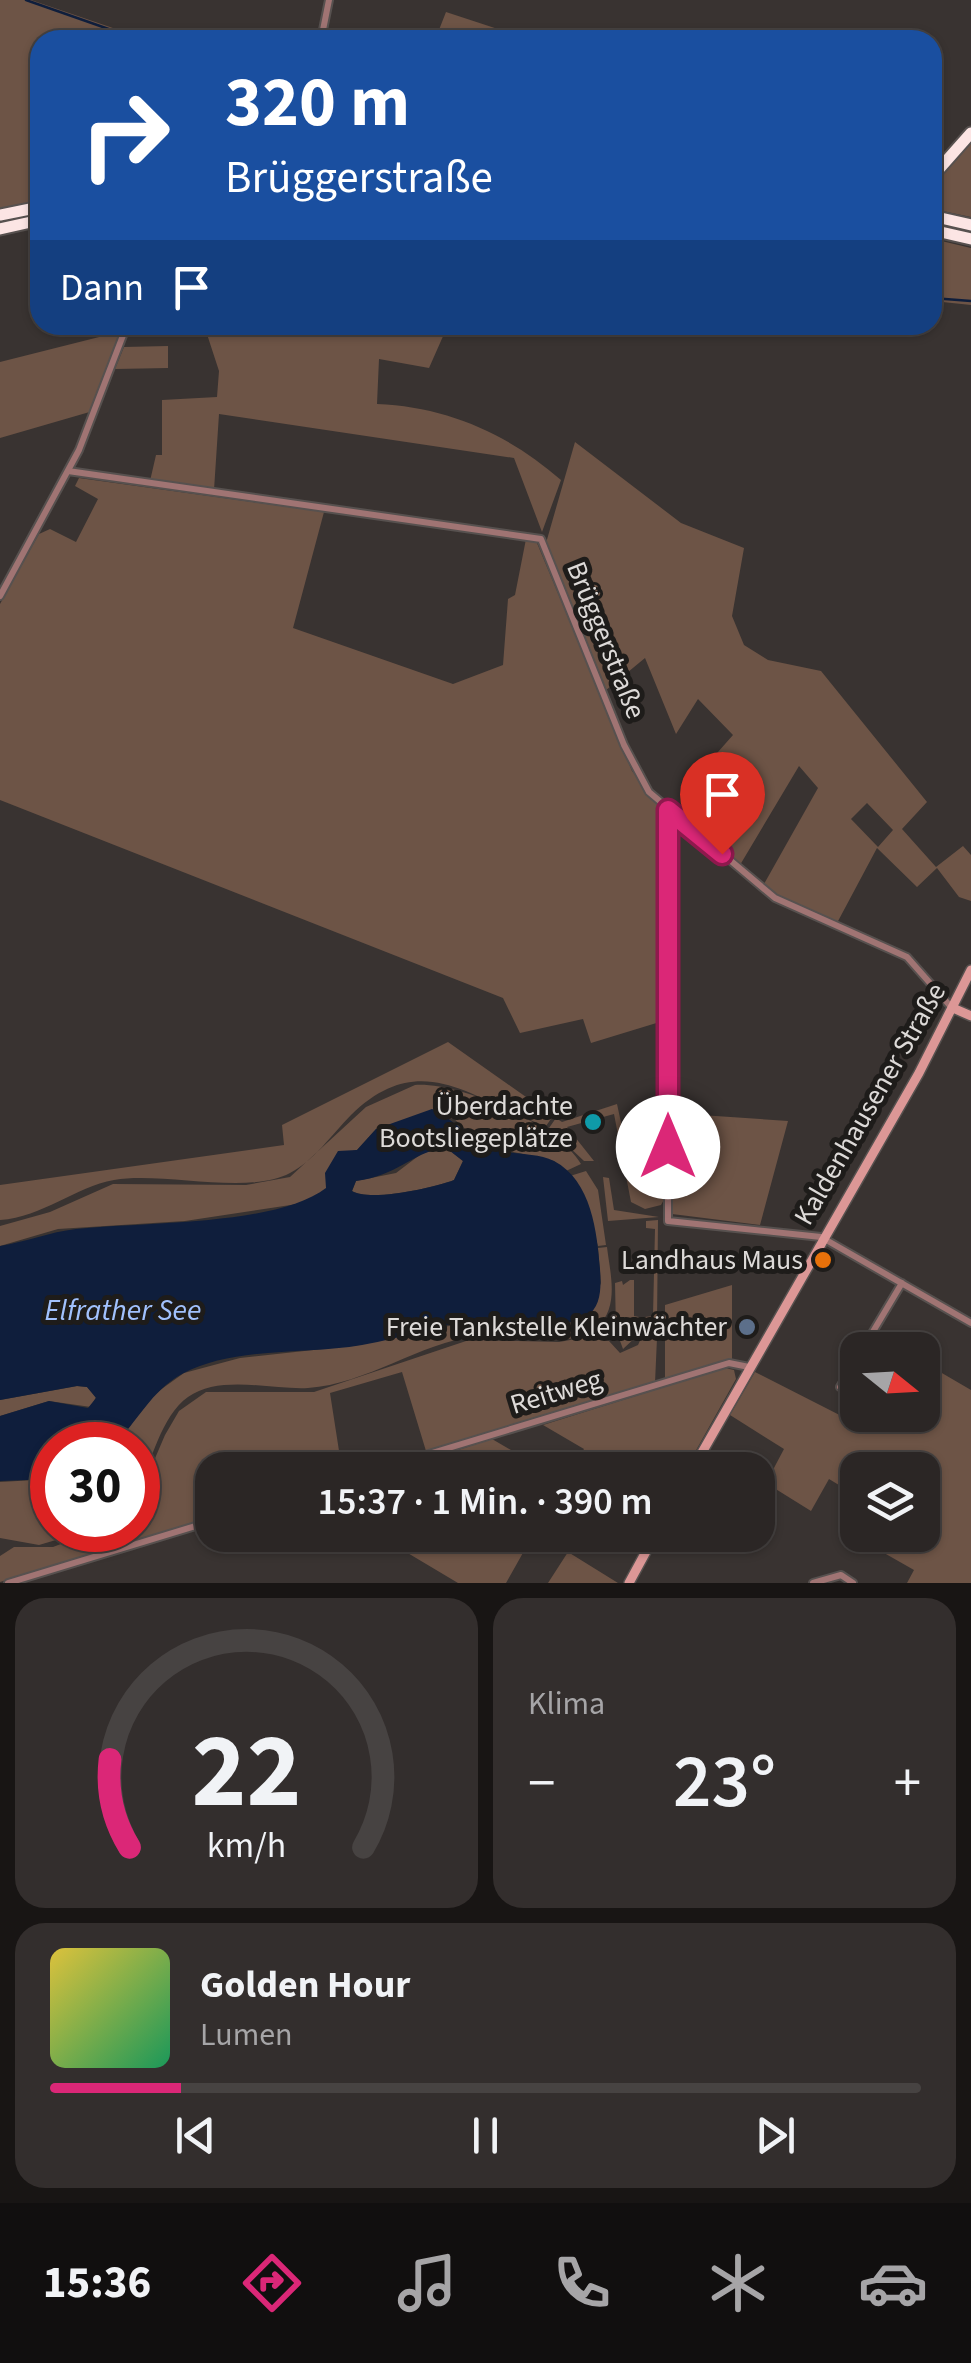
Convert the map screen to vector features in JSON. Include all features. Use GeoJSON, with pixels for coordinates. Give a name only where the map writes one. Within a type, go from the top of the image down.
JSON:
{"type":"FeatureCollection","features":[{"type":"Feature","properties":{"kind":"highway"},"geometry":{"type":"LineString","coordinates":[[942,166],[971,133]]}},
{"type":"Feature","properties":{"kind":"highway"},"geometry":{"type":"LineString","coordinates":[[0,215],[30,209]]}},
{"type":"Feature","properties":{"kind":"highway"},"geometry":{"type":"LineString","coordinates":[[942,218],[971,224]]}},
{"type":"Feature","properties":{"kind":"highway"},"geometry":{"type":"LineString","coordinates":[[0,228],[30,222]]}},
{"type":"Feature","properties":{"kind":"highway"},"geometry":{"type":"LineString","coordinates":[[942,232],[971,239]]}},
{"type":"Feature","properties":{"kind":"main road","name":"Kaldenhausener Straße"},"geometry":{"type":"LineString","coordinates":[[702,1452],[971,970]]}},
{"type":"Feature","properties":{"kind":"main road"},"geometry":{"type":"LineString","coordinates":[[953,1008],[971,1016]]}},
{"type":"Feature","properties":{"kind":"main road"},"geometry":{"type":"LineString","coordinates":[[629,1583],[646,1552]]}},
{"type":"Feature","properties":{"kind":"street"},"geometry":{"type":"LineString","coordinates":[[322,30],[330,0]]}},
{"type":"Feature","properties":{"kind":"street"},"geometry":{"type":"LineString","coordinates":[[0,596],[68,470],[123,335]]}},
{"type":"Feature","properties":{"kind":"street","name":"Brüggerstraße"},"geometry":{"type":"LineString","coordinates":[[68,470],[541,539],[635,770],[668,810],[776,898],[907,957],[935,994],[953,1008]]}},
{"type":"Feature","properties":{"kind":"street"},"geometry":{"type":"LineString","coordinates":[[668,810],[668,1220],[821,1237],[971,1323]]}},
{"type":"Feature","properties":{"kind":"street"},"geometry":{"type":"LineString","coordinates":[[873,1332],[902,1282]]}},
{"type":"Feature","properties":{"kind":"street","name":"Reitweg"},"geometry":{"type":"LineString","coordinates":[[435,1452],[729,1362],[748,1367]]}},
{"type":"Feature","properties":{"kind":"street"},"geometry":{"type":"LineString","coordinates":[[8,1583],[195,1526]]}},
{"type":"Feature","properties":{"kind":"street"},"geometry":{"type":"LineString","coordinates":[[813,1583],[841,1575],[853,1583]]}},
{"type":"Feature","properties":{"kind":"shaded area"},"geometry":{"type":"Polygon","coordinates":[[[0,0],[31,0],[119,30],[30,30],[30,204],[0,210],[0,0]]]}},
{"type":"Feature","properties":{"kind":"shaded area"},"geometry":{"type":"Polygon","coordinates":[[[446,12],[501,30],[439,30],[446,12]]]}},
{"type":"Feature","properties":{"kind":"shaded area"},"geometry":{"type":"Polygon","coordinates":[[[971,136],[971,217],[942,211],[942,170],[971,136]]]}},
{"type":"Feature","properties":{"kind":"shaded area"},"geometry":{"type":"Polygon","coordinates":[[[942,241],[971,248],[971,305],[942,302],[942,241]]]}},
{"type":"Feature","properties":{"kind":"shaded area"},"geometry":{"type":"Polygon","coordinates":[[[107,335],[120,337],[93,411],[0,438],[0,362],[107,335]]]}},
{"type":"Feature","properties":{"kind":"shaded area"},"geometry":{"type":"Polygon","coordinates":[[[207,335],[444,335],[429,368],[379,359],[377,404],[452,417],[498,437],[541,464],[561,480],[542,532],[514,458],[219,414],[214,490],[150,481],[156,455],[162,455],[162,400],[217,397],[219,371],[207,335]]]}},
{"type":"Feature","properties":{"kind":"shaded area"},"geometry":{"type":"Polygon","coordinates":[[[168,346],[168,368],[115,369],[124,347],[168,346]]]}},
{"type":"Feature","properties":{"kind":"shaded area"},"geometry":{"type":"Polygon","coordinates":[[[575,442],[681,523],[744,548],[732,616],[744,645],[768,660],[821,671],[927,802],[902,829],[936,867],[963,846],[971,855],[971,901],[959,897],[937,868],[917,887],[877,848],[837,923],[771,892],[764,884],[818,788],[799,766],[740,865],[705,838],[728,802],[695,778],[733,735],[698,699],[676,734],[645,658],[605,691],[546,543],[575,442]],[[867,803],[851,819],[878,847],[893,830],[867,803]]]}},
{"type":"Feature","properties":{"kind":"shaded area"},"geometry":{"type":"Polygon","coordinates":[[[79,478],[324,512],[293,628],[453,684],[503,665],[508,599],[515,595],[526,539],[537,543],[632,771],[665,811],[663,1021],[591,1043],[583,1019],[520,1033],[503,998],[0,800],[0,604],[39,534],[50,529],[76,542],[98,499],[75,486],[79,478]]]}},
{"type":"Feature","properties":{"kind":"shaded area"},"geometry":{"type":"Polygon","coordinates":[[[448,1042],[553,1116],[546,1126],[448,1085],[425,1081],[402,1084],[377,1094],[299,1168],[272,1180],[114,1180],[16,1218],[0,1220],[0,1185],[284,1145],[282,1125],[448,1042]]]}},
{"type":"Feature","properties":{"kind":"shaded area"},"geometry":{"type":"Polygon","coordinates":[[[415,1085],[457,1090],[506,1108],[551,1134],[581,1164],[566,1171],[554,1161],[483,1145],[453,1118],[376,1129],[357,1150],[348,1152],[326,1189],[304,1203],[185,1221],[58,1229],[0,1246],[0,1226],[50,1212],[113,1184],[246,1185],[290,1177],[366,1107],[415,1085]]]}},
{"type":"Feature","properties":{"kind":"shaded area"},"geometry":{"type":"Polygon","coordinates":[[[617,1104],[633,1178],[665,1180],[666,1196],[661,1205],[645,1209],[631,1202],[614,1114],[567,1127],[594,1161],[584,1161],[549,1128],[556,1118],[562,1122],[617,1104]]]}},
{"type":"Feature","properties":{"kind":"shaded area"},"geometry":{"type":"Polygon","coordinates":[[[671,1113],[788,1121],[760,1225],[672,1214],[671,1113]]]}},
{"type":"Feature","properties":{"kind":"shaded area"},"geometry":{"type":"Polygon","coordinates":[[[445,1147],[463,1161],[454,1180],[386,1194],[352,1191],[356,1181],[396,1173],[421,1154],[445,1147]]]}},
{"type":"Feature","properties":{"kind":"shaded area"},"geometry":{"type":"Polygon","coordinates":[[[586,1171],[598,1190],[606,1245],[598,1246],[581,1190],[570,1176],[586,1171]]]}},
{"type":"Feature","properties":{"kind":"shaded area"},"geometry":{"type":"Polygon","coordinates":[[[603,1177],[609,1178],[614,1210],[659,1217],[608,1221],[603,1177]]]}},
{"type":"Feature","properties":{"kind":"shaded area"},"geometry":{"type":"Polygon","coordinates":[[[658,1220],[657,1325],[651,1329],[645,1324],[645,1317],[653,1316],[655,1229],[646,1228],[646,1221],[658,1220]]]}},
{"type":"Feature","properties":{"kind":"shaded area"},"geometry":{"type":"Polygon","coordinates":[[[607,1247],[611,1300],[604,1319],[585,1334],[556,1340],[491,1335],[456,1340],[330,1385],[215,1386],[179,1405],[160,1436],[160,1422],[133,1422],[156,1393],[184,1373],[240,1358],[359,1345],[487,1318],[573,1322],[588,1316],[601,1283],[598,1248],[607,1247]]]}},
{"type":"Feature","properties":{"kind":"shaded area"},"geometry":{"type":"Polygon","coordinates":[[[634,1280],[634,1316],[639,1317],[633,1321],[632,1333],[638,1335],[623,1349],[616,1330],[615,1283],[622,1281],[623,1285],[634,1280]]]}},
{"type":"Feature","properties":{"kind":"shaded area"},"geometry":{"type":"Polygon","coordinates":[[[732,1285],[732,1360],[665,1380],[665,1305],[732,1285]]]}},
{"type":"Feature","properties":{"kind":"shaded area"},"geometry":{"type":"Polygon","coordinates":[[[643,1334],[657,1338],[655,1383],[426,1451],[402,1372],[330,1393],[339,1452],[195,1452],[195,1523],[160,1534],[160,1447],[179,1411],[206,1392],[314,1392],[469,1340],[559,1342],[587,1337],[609,1341],[620,1353],[638,1345],[643,1334]]]}},
{"type":"Feature","properties":{"kind":"shaded area"},"geometry":{"type":"Polygon","coordinates":[[[725,1368],[734,1370],[736,1379],[695,1452],[582,1452],[584,1449],[543,1425],[725,1368]]]}},
{"type":"Feature","properties":{"kind":"shaded area"},"geometry":{"type":"Polygon","coordinates":[[[755,1372],[840,1415],[840,1432],[940,1432],[940,1372],[971,1390],[971,1583],[907,1583],[914,1570],[882,1552],[940,1552],[940,1452],[840,1452],[840,1486],[829,1479],[811,1511],[775,1489],[775,1466],[784,1449],[730,1415],[755,1372]]]}},
{"type":"Feature","properties":{"kind":"shaded area"},"geometry":{"type":"Polygon","coordinates":[[[87,1387],[96,1397],[91,1407],[49,1401],[0,1416],[0,1400],[87,1387]]]}},
{"type":"Feature","properties":{"kind":"shaded area"},"geometry":{"type":"Polygon","coordinates":[[[492,1439],[514,1452],[452,1452],[492,1439]]]}},
{"type":"Feature","properties":{"kind":"shaded area"},"geometry":{"type":"Polygon","coordinates":[[[30,1480],[30,1543],[0,1538],[0,1482],[30,1480]]]}},
{"type":"Feature","properties":{"kind":"shaded area"},"geometry":{"type":"Polygon","coordinates":[[[14,1547],[30,1547],[30,1552],[99,1552],[0,1582],[0,1556],[14,1547]]]}},
{"type":"Feature","properties":{"kind":"shaded area"},"geometry":{"type":"Polygon","coordinates":[[[406,1552],[523,1552],[506,1583],[458,1583],[406,1552]]]}},
{"type":"Feature","properties":{"kind":"shaded area"},"geometry":{"type":"Polygon","coordinates":[[[568,1552],[618,1583],[548,1583],[568,1552]]]}},
{"type":"Feature","properties":{"kind":"water","name":"Elfrather See"},"geometry":{"type":"Polygon","coordinates":[[[432,1109],[488,1147],[546,1158],[567,1170],[584,1194],[597,1240],[600,1289],[591,1313],[564,1323],[472,1320],[362,1345],[247,1355],[202,1365],[171,1381],[133,1422],[30,1422],[30,1480],[0,1481],[0,1416],[49,1401],[88,1408],[96,1398],[87,1387],[77,1386],[0,1400],[0,1246],[76,1229],[207,1220],[275,1209],[326,1188],[325,1173],[338,1151],[357,1150],[376,1129],[432,1109]],[[445,1147],[383,1174],[356,1181],[352,1191],[372,1195],[402,1193],[454,1180],[463,1161],[445,1147]]]}},
{"type":"Feature","properties":{"kind":"waterway"},"geometry":{"type":"LineString","coordinates":[[26,0],[112,30]]}},
{"type":"Feature","properties":{"kind":"waterway"},"geometry":{"type":"LineString","coordinates":[[942,299],[971,301]]}},
{"type":"Feature","properties":{"kind":"place","name":"Überdachte Bootsliegeplätze"},"geometry":{"type":"Point","coordinates":[593,1122]}},
{"type":"Feature","properties":{"kind":"place","name":"Landhaus Maus"},"geometry":{"type":"Point","coordinates":[823,1260]}},
{"type":"Feature","properties":{"kind":"place","name":"Freie Tankstelle Kleinwächter"},"geometry":{"type":"Point","coordinates":[747,1327]}},
{"type":"Feature","properties":{"kind":"route"},"geometry":{"type":"LineString","coordinates":[[668,1147],[668,810],[722,854]]}}]}
